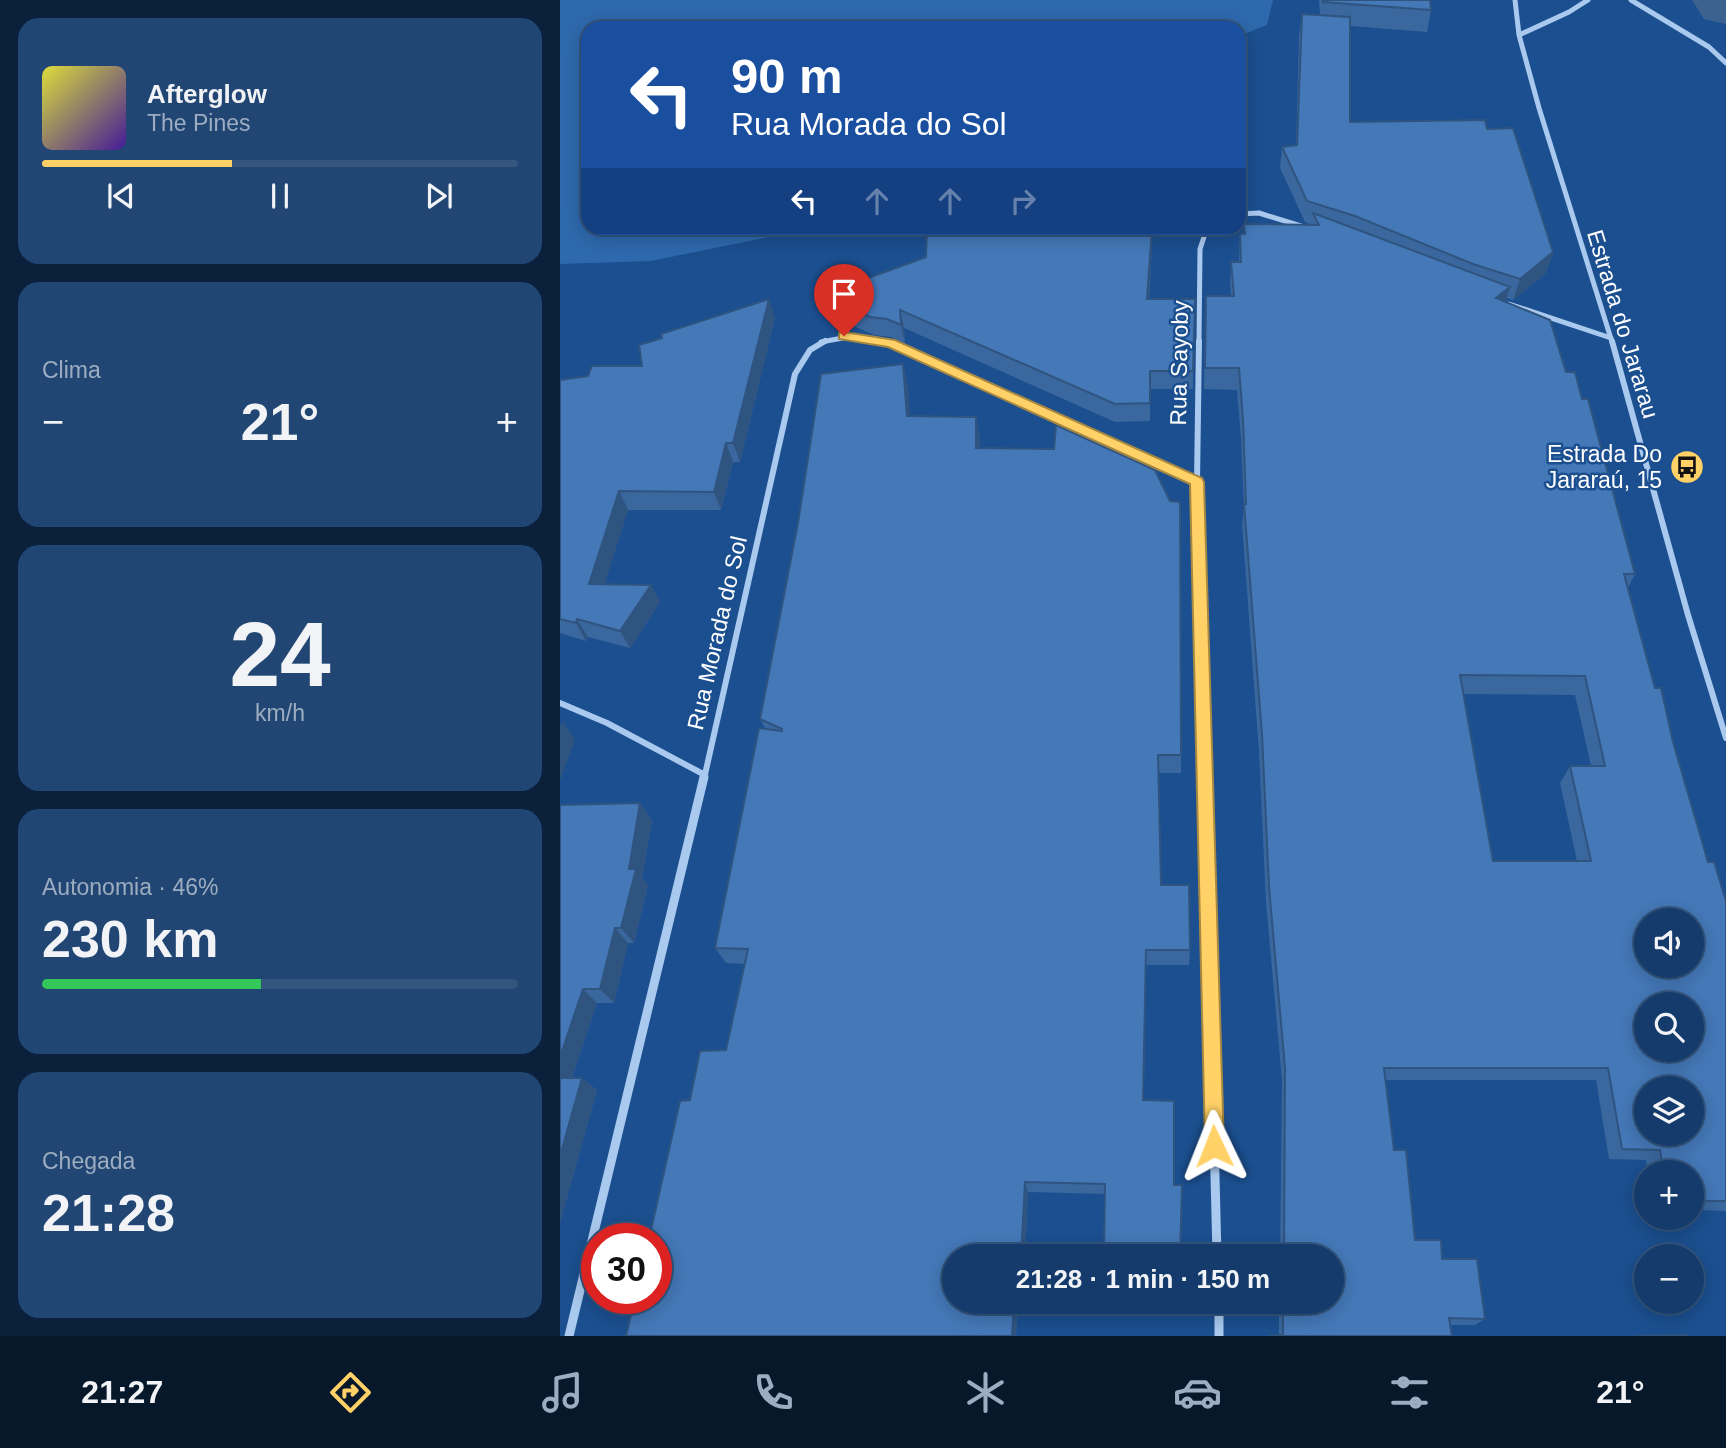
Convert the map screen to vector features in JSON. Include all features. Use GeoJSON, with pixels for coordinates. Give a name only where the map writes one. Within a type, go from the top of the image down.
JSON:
{"type":"FeatureCollection","features":[{"type":"Feature","properties":{"kind":"street","name":"Estrada do Jararau"},"geometry":{"type":"LineString","coordinates":[[1515,0],[1519,36],[1611,338],[1688,615],[1726,738]]}},
{"type":"Feature","properties":{"kind":"street"},"geometry":{"type":"LineString","coordinates":[[1519,36],[1588,0]]}},
{"type":"Feature","properties":{"kind":"street"},"geometry":{"type":"LineString","coordinates":[[1631,0],[1709,47],[1726,63]]}},
{"type":"Feature","properties":{"kind":"street"},"geometry":{"type":"LineString","coordinates":[[1246,214],[1259,213],[1311,230]]}},
{"type":"Feature","properties":{"kind":"street","name":"Rua Sayoby"},"geometry":{"type":"LineString","coordinates":[[1205,235],[1200,249],[1197,482],[1217,1244]]}},
{"type":"Feature","properties":{"kind":"street"},"geometry":{"type":"LineString","coordinates":[[1506,303],[1611,338]]}},
{"type":"Feature","properties":{"kind":"street","name":"Rua Morada do Sol"},"geometry":{"type":"LineString","coordinates":[[569,1336],[705,775],[795,374],[810,351],[823,341],[844,336],[890,343],[1197,482]]}},
{"type":"Feature","properties":{"kind":"street"},"geometry":{"type":"LineString","coordinates":[[560,703],[607,723],[705,775]]}},
{"type":"Feature","properties":{"kind":"street"},"geometry":{"type":"LineString","coordinates":[[1219,1314],[1219,1336]]}},
{"type":"Feature","properties":{"kind":"shaded area"},"geometry":{"type":"Polygon","coordinates":[[[560,0],[1273,0],[1267,25],[1246,33],[1246,21],[581,21],[581,235],[779,235],[651,261],[560,264],[560,0]]]}},
{"type":"Feature","properties":{"kind":"building"},"geometry":{"type":"Polygon","coordinates":[[[1430,0],[1431,10],[1323,2],[1430,0]]]}},
{"type":"Feature","properties":{"kind":"building"},"geometry":{"type":"Polygon","coordinates":[[[1302,14],[1350,17],[1350,122],[1485,120],[1487,129],[1513,128],[1553,252],[1520,279],[1473,264],[1355,216],[1307,201],[1282,147],[1297,145],[1302,14]]]}},
{"type":"Feature","properties":{"kind":"building"},"geometry":{"type":"Polygon","coordinates":[[[1313,213],[1510,287],[1496,298],[1550,320],[1566,372],[1575,372],[1582,399],[1588,399],[1635,574],[1624,574],[1655,688],[1661,688],[1673,742],[1708,862],[1714,862],[1726,901],[1726,1201],[1704,1201],[1704,1160],[1662,1160],[1660,1150],[1622,1149],[1608,1068],[1384,1068],[1394,1150],[1406,1150],[1415,1240],[1441,1240],[1442,1259],[1477,1259],[1485,1319],[1449,1318],[1452,1336],[1268,1336],[1283,1335],[1283,1314],[1344,1314],[1344,1244],[1284,1244],[1285,1068],[1269,887],[1262,734],[1244,504],[1243,419],[1239,368],[1205,368],[1206,296],[1234,296],[1231,262],[1241,262],[1240,235],[1246,235],[1246,224],[1319,225],[1313,213]],[[1460,675],[1493,861],[1591,861],[1570,766],[1605,766],[1585,676],[1460,675]]]}},
{"type":"Feature","properties":{"kind":"building"},"geometry":{"type":"Polygon","coordinates":[[[927,235],[1152,235],[1147,299],[1195,299],[1193,371],[1150,371],[1150,403],[1115,404],[900,310],[901,325],[887,319],[870,317],[822,295],[926,257],[927,235]]]}},
{"type":"Feature","properties":{"kind":"building"},"geometry":{"type":"Polygon","coordinates":[[[769,299],[733,443],[726,443],[714,492],[619,491],[589,584],[651,585],[620,631],[577,619],[576,623],[560,619],[560,380],[588,376],[592,366],[642,366],[639,345],[662,338],[661,334],[769,299]]]}},
{"type":"Feature","properties":{"kind":"building"},"geometry":{"type":"Polygon","coordinates":[[[903,364],[907,416],[976,417],[976,448],[1054,449],[1056,425],[1155,470],[1170,501],[1180,502],[1181,755],[1158,755],[1161,885],[1189,885],[1190,950],[1146,950],[1143,1100],[1174,1101],[1174,1185],[1182,1185],[1180,1244],[1104,1244],[1105,1184],[1025,1182],[1022,1244],[942,1244],[942,1314],[1013,1314],[1012,1336],[626,1336],[631,1314],[672,1314],[672,1223],[653,1223],[680,1101],[690,1100],[700,1051],[726,1050],[748,949],[715,948],[759,728],[782,731],[760,719],[798,523],[821,374],[903,364]]]}},
{"type":"Feature","properties":{"kind":"building"},"geometry":{"type":"Polygon","coordinates":[[[640,803],[629,869],[636,869],[621,928],[615,928],[600,989],[583,989],[560,1057],[560,805],[640,803]]]}},
{"type":"Feature","properties":{"kind":"building"},"geometry":{"type":"Polygon","coordinates":[[[560,1078],[582,1078],[560,1156],[560,1078]]]}},
{"type":"Feature","properties":{"kind":"waterway"},"geometry":{"type":"LineString","coordinates":[[1723,0],[1726,6]]}},
{"type":"Feature","properties":{"kind":"place","name":"Estrada Do Jararaú, 15"},"geometry":{"type":"Point","coordinates":[1687,467]}},
{"type":"Feature","properties":{"kind":"route"},"geometry":{"type":"LineString","coordinates":[[844,336],[890,343],[1197,482],[1214,1146]]}}]}
